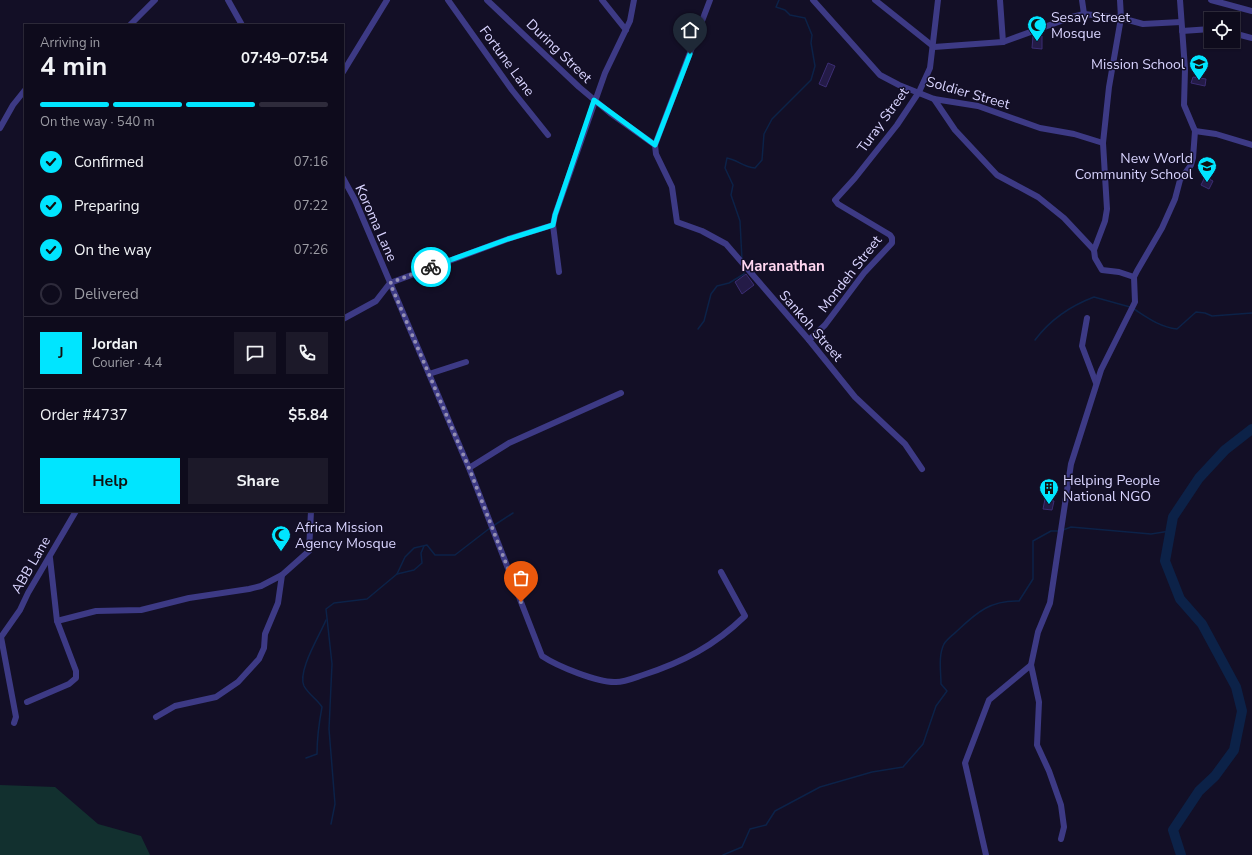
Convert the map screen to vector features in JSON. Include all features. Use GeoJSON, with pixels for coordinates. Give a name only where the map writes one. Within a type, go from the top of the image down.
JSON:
{"type":"FeatureCollection","features":[{"type":"Feature","properties":{"kind":"street"},"geometry":{"type":"LineString","coordinates":[[134,24],[155,0]]}},
{"type":"Feature","properties":{"kind":"street"},"geometry":{"type":"LineString","coordinates":[[228,0],[241,24]]}},
{"type":"Feature","properties":{"kind":"street"},"geometry":{"type":"LineString","coordinates":[[344,70],[387,0]]}},
{"type":"Feature","properties":{"kind":"street","name":"Fortune Lane"},"geometry":{"type":"LineString","coordinates":[[448,0],[512,90],[548,135]]}},
{"type":"Feature","properties":{"kind":"street","name":"During Street"},"geometry":{"type":"LineString","coordinates":[[487,0],[531,40],[555,66],[594,100],[655,145]]}},
{"type":"Feature","properties":{"kind":"street"},"geometry":{"type":"LineString","coordinates":[[602,0],[626,30]]}},
{"type":"Feature","properties":{"kind":"street"},"geometry":{"type":"LineString","coordinates":[[559,272],[553,225],[555,215],[594,100],[612,55],[626,30],[634,0]]}},
{"type":"Feature","properties":{"kind":"street"},"geometry":{"type":"LineString","coordinates":[[655,145],[710,0]]}},
{"type":"Feature","properties":{"kind":"street","name":"Soldier Street"},"geometry":{"type":"LineString","coordinates":[[813,0],[880,75],[899,85],[934,99],[978,106],[1040,128],[1074,134],[1103,143]]}},
{"type":"Feature","properties":{"kind":"street"},"geometry":{"type":"LineString","coordinates":[[875,0],[934,46],[1003,42],[1084,14],[1121,18],[1143,24],[1181,22]]}},
{"type":"Feature","properties":{"kind":"street","name":"Turay Street"},"geometry":{"type":"LineString","coordinates":[[835,198],[855,178],[897,125],[918,92],[930,68],[934,46],[938,0]]}},
{"type":"Feature","properties":{"kind":"street"},"geometry":{"type":"LineString","coordinates":[[1000,0],[1003,42]]}},
{"type":"Feature","properties":{"kind":"street"},"geometry":{"type":"LineString","coordinates":[[1082,0],[1084,14]]}},
{"type":"Feature","properties":{"kind":"street"},"geometry":{"type":"LineString","coordinates":[[1120,0],[1121,18],[1109,87],[1103,143],[1107,209],[1105,221],[1094,250],[1095,258],[1102,270],[1120,272],[1134,277]]}},
{"type":"Feature","properties":{"kind":"street"},"geometry":{"type":"LineString","coordinates":[[1060,839],[1064,826],[1061,805],[1049,771],[1037,745],[1039,707],[1031,665],[1038,632],[1050,603],[1071,464],[1096,383],[1134,302],[1134,277],[1170,211],[1180,180],[1191,165],[1193,158],[1195,131],[1184,105],[1180,0]]}},
{"type":"Feature","properties":{"kind":"street"},"geometry":{"type":"LineString","coordinates":[[1211,0],[1252,11]]}},
{"type":"Feature","properties":{"kind":"street"},"geometry":{"type":"LineString","coordinates":[[1182,31],[1204,29]]}},
{"type":"Feature","properties":{"kind":"street"},"geometry":{"type":"LineString","coordinates":[[1240,35],[1252,38]]}},
{"type":"Feature","properties":{"kind":"street"},"geometry":{"type":"LineString","coordinates":[[0,128],[13,105],[24,91]]}},
{"type":"Feature","properties":{"kind":"street"},"geometry":{"type":"LineString","coordinates":[[934,99],[955,130],[998,175],[1007,182],[1022,188],[1054,208],[1094,250]]}},
{"type":"Feature","properties":{"kind":"street"},"geometry":{"type":"LineString","coordinates":[[1195,131],[1216,134],[1252,145]]}},
{"type":"Feature","properties":{"kind":"street","name":"Sankoh Street"},"geometry":{"type":"LineString","coordinates":[[655,145],[656,154],[672,187],[677,222],[702,231],[726,244],[809,340],[855,397],[905,444],[922,469]]}},
{"type":"Feature","properties":{"kind":"street","name":"Koroma Lane"},"geometry":{"type":"LineString","coordinates":[[344,180],[355,200],[469,468],[542,656],[553,663],[605,681],[626,681],[668,667],[711,645],[725,635],[745,616],[721,572]]}},
{"type":"Feature","properties":{"kind":"street","name":"Mondeh Street"},"geometry":{"type":"LineString","coordinates":[[809,340],[824,325],[864,273],[892,243],[892,238],[890,235],[838,204],[835,198]]}},
{"type":"Feature","properties":{"kind":"street"},"geometry":{"type":"LineString","coordinates":[[344,318],[376,301],[390,283],[508,239],[553,225]]}},
{"type":"Feature","properties":{"kind":"street"},"geometry":{"type":"LineString","coordinates":[[1087,318],[1082,346],[1096,383]]}},
{"type":"Feature","properties":{"kind":"street"},"geometry":{"type":"LineString","coordinates":[[428,374],[466,362]]}},
{"type":"Feature","properties":{"kind":"street"},"geometry":{"type":"LineString","coordinates":[[469,468],[509,443],[621,393]]}},
{"type":"Feature","properties":{"kind":"street","name":"ABB Lane"},"geometry":{"type":"LineString","coordinates":[[14,723],[16,717],[1,637],[20,610],[28,593],[50,558],[75,512]]}},
{"type":"Feature","properties":{"kind":"street"},"geometry":{"type":"LineString","coordinates":[[57,621],[96,611],[141,610],[189,598],[261,586],[282,575],[293,567],[308,551],[310,512]]}},
{"type":"Feature","properties":{"kind":"street"},"geometry":{"type":"LineString","coordinates":[[27,702],[70,684],[76,678],[76,671],[57,621],[50,558]]}},
{"type":"Feature","properties":{"kind":"street"},"geometry":{"type":"LineString","coordinates":[[156,717],[175,706],[216,697],[238,682],[259,659],[264,648],[265,634],[278,603],[282,575]]}},
{"type":"Feature","properties":{"kind":"street"},"geometry":{"type":"LineString","coordinates":[[986,855],[965,763],[989,700],[1031,665]]}},
{"type":"Feature","properties":{"kind":"green space"},"geometry":{"type":"Polygon","coordinates":[[[0,785],[55,787],[98,824],[141,836],[150,855],[0,855],[0,785]]]}},
{"type":"Feature","properties":{"kind":"building","name":"Sesay Street Mosque"},"geometry":{"type":"Polygon","coordinates":[[[1033,36],[1042,36],[1042,49],[1032,48],[1033,36]]]}},
{"type":"Feature","properties":{"kind":"building"},"geometry":{"type":"Polygon","coordinates":[[[828,63],[835,66],[826,87],[819,84],[828,63]]]}},
{"type":"Feature","properties":{"kind":"building","name":"Mission School"},"geometry":{"type":"Polygon","coordinates":[[[1193,77],[1206,79],[1205,86],[1191,83],[1193,77]]]}},
{"type":"Feature","properties":{"kind":"building","name":"New World Community School"},"geometry":{"type":"Polygon","coordinates":[[[1205,177],[1213,181],[1209,189],[1201,185],[1205,177]]]}},
{"type":"Feature","properties":{"kind":"building"},"geometry":{"type":"Polygon","coordinates":[[[746,274],[754,285],[742,294],[735,282],[746,274]]]}},
{"type":"Feature","properties":{"kind":"building","name":"Helping People National NGO"},"geometry":{"type":"Polygon","coordinates":[[[1045,499],[1054,501],[1052,510],[1043,509],[1045,499]]]}},
{"type":"Feature","properties":{"kind":"waterway"},"geometry":{"type":"LineString","coordinates":[[742,260],[740,221],[731,195],[733,185],[725,168],[727,158],[755,168],[762,160],[764,134],[772,119],[811,80],[815,66],[811,43],[812,35],[805,18],[790,15],[785,10],[776,7],[779,0]]}},
{"type":"Feature","properties":{"kind":"waterway"},"geometry":{"type":"LineString","coordinates":[[698,329],[704,321],[711,294],[717,286],[729,283],[744,274],[744,269]]}},
{"type":"Feature","properties":{"kind":"waterway"},"geometry":{"type":"LineString","coordinates":[[1035,340],[1047,326],[1061,314],[1094,297],[1130,307]]}},
{"type":"Feature","properties":{"kind":"waterway"},"geometry":{"type":"LineString","coordinates":[[1134,309],[1149,319],[1177,329],[1196,312],[1205,313],[1212,316],[1252,313]]}},
{"type":"Feature","properties":{"kind":"waterway"},"geometry":{"type":"LineString","coordinates":[[1181,855],[1173,830],[1199,791],[1215,776],[1234,750],[1242,711],[1236,687],[1202,624],[1180,599],[1165,561],[1173,517],[1199,478],[1225,450],[1252,429]]}},
{"type":"Feature","properties":{"kind":"waterway"},"geometry":{"type":"LineString","coordinates":[[493,526],[513,513]]}},
{"type":"Feature","properties":{"kind":"waterway"},"geometry":{"type":"LineString","coordinates":[[1063,530],[1071,527],[1151,534],[1170,531]]}},
{"type":"Feature","properties":{"kind":"waterway"},"geometry":{"type":"LineString","coordinates":[[331,824],[335,804],[329,729],[332,664],[326,609],[334,603],[367,599],[397,574],[405,557],[414,548],[427,545],[435,555],[455,555],[490,528]]}},
{"type":"Feature","properties":{"kind":"waterway"},"geometry":{"type":"LineString","coordinates":[[723,855],[742,847],[750,829],[766,825],[775,811],[820,787],[872,772],[903,767],[923,744],[936,706],[947,691],[941,684],[940,659],[944,644],[971,618],[985,608],[1009,601],[1019,601],[1033,579],[1033,541],[1051,531],[1060,531]]}},
{"type":"Feature","properties":{"kind":"waterway"},"geometry":{"type":"LineString","coordinates":[[397,574],[414,570],[422,563],[421,553],[424,546]]}},
{"type":"Feature","properties":{"kind":"waterway"},"geometry":{"type":"LineString","coordinates":[[306,758],[317,754],[318,730],[322,707],[304,686],[304,671],[306,662],[326,620]]}},
{"type":"Feature","properties":{"kind":"way so far"},"geometry":{"type":"LineString","coordinates":[[431,267],[390,283],[469,468],[521,602]]}},
{"type":"Feature","properties":{"kind":"place","name":"Sesay Street Mosque"},"geometry":{"type":"Point","coordinates":[1037,42]}},
{"type":"Feature","properties":{"kind":"place","name":"Mission School"},"geometry":{"type":"Point","coordinates":[1199,81]}},
{"type":"Feature","properties":{"kind":"place","name":"New World Community School"},"geometry":{"type":"Point","coordinates":[1207,183]}},
{"type":"Feature","properties":{"kind":"place","name":"Helping People National NGO"},"geometry":{"type":"Point","coordinates":[1049,505]}},
{"type":"Feature","properties":{"kind":"place","name":"Africa Mission Agency Mosque"},"geometry":{"type":"Point","coordinates":[281,552]}},
{"type":"Feature","properties":{"kind":"district","name":"Maranathan"},"geometry":{"type":"Point","coordinates":[783,266]}},
{"type":"Feature","properties":{"kind":"route"},"geometry":{"type":"LineString","coordinates":[[431,267],[508,239],[553,225],[555,215],[594,100],[610,114],[655,145],[690,54]]}}]}
